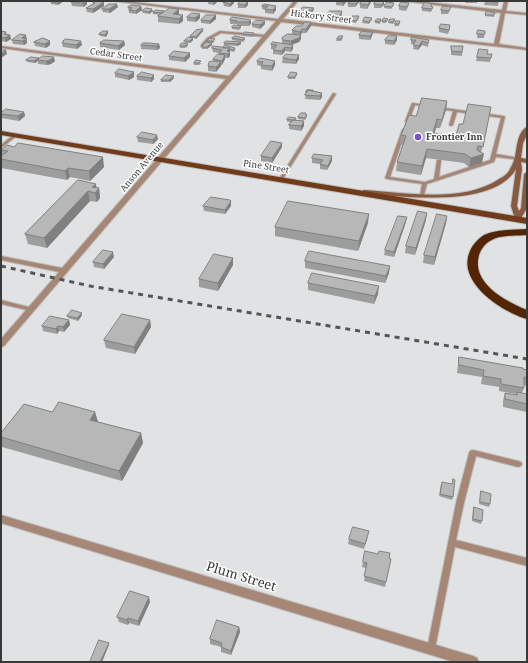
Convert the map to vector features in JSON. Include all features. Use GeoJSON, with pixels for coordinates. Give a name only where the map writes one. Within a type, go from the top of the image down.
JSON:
{"type":"FeatureCollection","features":[{"type":"Feature","properties":{"kind":"highway"},"geometry":{"type":"LineString","coordinates":[[527,232],[509,233],[488,238],[477,245],[471,260],[474,276],[486,290],[503,303],[527,315]]}},
{"type":"Feature","properties":{"kind":"main road"},"geometry":{"type":"LineString","coordinates":[[518,219],[514,206],[519,169],[518,159],[520,143],[527,129]]}},
{"type":"Feature","properties":{"kind":"main road","name":"Pine Street"},"geometry":{"type":"LineString","coordinates":[[1,133],[527,221]]}},
{"type":"Feature","properties":{"kind":"main road"},"geometry":{"type":"LineString","coordinates":[[518,159],[527,161]]}},
{"type":"Feature","properties":{"kind":"main road"},"geometry":{"type":"LineString","coordinates":[[355,192],[422,195],[461,194],[482,190],[499,183],[510,174],[518,159]]}},
{"type":"Feature","properties":{"kind":"main road"},"geometry":{"type":"LineString","coordinates":[[518,219],[524,208],[527,174]]}},
{"type":"Feature","properties":{"kind":"street","name":"Hickory Street"},"geometry":{"type":"LineString","coordinates":[[114,1],[527,49]]}},
{"type":"Feature","properties":{"kind":"street","name":"Anson Avenue"},"geometry":{"type":"LineString","coordinates":[[1,344],[296,1]]}},
{"type":"Feature","properties":{"kind":"street"},"geometry":{"type":"LineString","coordinates":[[404,1],[527,14]]}},
{"type":"Feature","properties":{"kind":"street"},"geometry":{"type":"LineString","coordinates":[[496,46],[506,1]]}},
{"type":"Feature","properties":{"kind":"street","name":"Cedar Street"},"geometry":{"type":"LineString","coordinates":[[1,47],[230,78]]}},
{"type":"Feature","properties":{"kind":"street"},"geometry":{"type":"LineString","coordinates":[[1,258],[65,271]]}},
{"type":"Feature","properties":{"kind":"street","name":"Plum Street"},"geometry":{"type":"LineString","coordinates":[[1,519],[473,662]]}},
{"type":"Feature","properties":{"kind":"lane"},"geometry":{"type":"LineString","coordinates":[[202,46],[208,39],[220,32],[266,36]]}},
{"type":"Feature","properties":{"kind":"lane"},"geometry":{"type":"LineString","coordinates":[[281,180],[334,94]]}},
{"type":"Feature","properties":{"kind":"lane"},"geometry":{"type":"LineString","coordinates":[[413,104],[503,117],[494,155],[492,161],[425,183],[387,178],[413,104]]}},
{"type":"Feature","properties":{"kind":"lane"},"geometry":{"type":"LineString","coordinates":[[450,125],[455,110]]}},
{"type":"Feature","properties":{"kind":"lane"},"geometry":{"type":"LineString","coordinates":[[1,147],[15,136]]}},
{"type":"Feature","properties":{"kind":"lane"},"geometry":{"type":"LineString","coordinates":[[494,155],[518,159]]}},
{"type":"Feature","properties":{"kind":"lane"},"geometry":{"type":"LineString","coordinates":[[436,180],[440,161]]}},
{"type":"Feature","properties":{"kind":"lane"},"geometry":{"type":"LineString","coordinates":[[422,195],[425,183]]}},
{"type":"Feature","properties":{"kind":"lane"},"geometry":{"type":"LineString","coordinates":[[1,302],[31,309]]}},
{"type":"Feature","properties":{"kind":"lane"},"geometry":{"type":"LineString","coordinates":[[431,649],[460,503],[473,453],[518,464]]}},
{"type":"Feature","properties":{"kind":"lane"},"geometry":{"type":"LineString","coordinates":[[453,543],[527,562]]}},
{"type":"Feature","properties":{"kind":"building"},"geometry":{"type":"Polygon","coordinates":[[[60,1],[58,3],[51,2],[60,1]]]}},
{"type":"Feature","properties":{"kind":"building"},"geometry":{"type":"Polygon","coordinates":[[[86,1],[83,3],[71,2],[86,1]]]}},
{"type":"Feature","properties":{"kind":"building"},"geometry":{"type":"Polygon","coordinates":[[[95,1],[104,2],[93,9],[86,8],[95,3],[93,3],[95,1]]]}},
{"type":"Feature","properties":{"kind":"building"},"geometry":{"type":"Polygon","coordinates":[[[233,1],[230,4],[223,2],[233,1]]]}},
{"type":"Feature","properties":{"kind":"building"},"geometry":{"type":"Polygon","coordinates":[[[241,1],[248,1],[245,5],[238,4],[241,1]]]}},
{"type":"Feature","properties":{"kind":"building"},"geometry":{"type":"Polygon","coordinates":[[[350,1],[358,1],[356,4],[348,3],[350,1]]]}},
{"type":"Feature","properties":{"kind":"building"},"geometry":{"type":"Polygon","coordinates":[[[362,1],[370,1],[368,5],[360,4],[362,1]]]}},
{"type":"Feature","properties":{"kind":"building"},"geometry":{"type":"Polygon","coordinates":[[[376,1],[384,1],[382,5],[374,4],[376,1]]]}},
{"type":"Feature","properties":{"kind":"building"},"geometry":{"type":"Polygon","coordinates":[[[387,2],[394,3],[392,7],[384,6],[387,2]]]}},
{"type":"Feature","properties":{"kind":"building"},"geometry":{"type":"Polygon","coordinates":[[[401,2],[409,3],[407,7],[399,6],[401,2]]]}},
{"type":"Feature","properties":{"kind":"building"},"geometry":{"type":"Polygon","coordinates":[[[425,2],[432,4],[432,9],[422,8],[425,2]]]}},
{"type":"Feature","properties":{"kind":"building"},"geometry":{"type":"Polygon","coordinates":[[[109,4],[117,4],[109,9],[102,9],[109,4]]]}},
{"type":"Feature","properties":{"kind":"building"},"geometry":{"type":"Polygon","coordinates":[[[264,4],[276,6],[273,10],[265,9],[268,6],[262,6],[264,4]]]}},
{"type":"Feature","properties":{"kind":"building"},"geometry":{"type":"Polygon","coordinates":[[[131,5],[141,6],[136,11],[129,10],[132,8],[128,7],[131,5]]]}},
{"type":"Feature","properties":{"kind":"building"},"geometry":{"type":"Polygon","coordinates":[[[443,6],[451,7],[449,11],[441,10],[443,6]]]}},
{"type":"Feature","properties":{"kind":"building"},"geometry":{"type":"Polygon","coordinates":[[[303,7],[314,8],[309,10],[306,14],[298,14],[303,7]]]}},
{"type":"Feature","properties":{"kind":"building"},"geometry":{"type":"Polygon","coordinates":[[[146,8],[152,9],[149,12],[142,11],[146,8]]]}},
{"type":"Feature","properties":{"kind":"building"},"geometry":{"type":"Polygon","coordinates":[[[170,8],[179,9],[173,14],[183,15],[179,19],[158,16],[170,8]]]}},
{"type":"Feature","properties":{"kind":"building"},"geometry":{"type":"Polygon","coordinates":[[[156,10],[164,11],[161,13],[153,12],[156,10]]]}},
{"type":"Feature","properties":{"kind":"building"},"geometry":{"type":"Polygon","coordinates":[[[330,11],[342,11],[340,16],[326,15],[330,11]]]}},
{"type":"Feature","properties":{"kind":"building"},"geometry":{"type":"Polygon","coordinates":[[[488,11],[495,13],[494,15],[485,15],[488,11]]]}},
{"type":"Feature","properties":{"kind":"building"},"geometry":{"type":"Polygon","coordinates":[[[192,13],[200,14],[195,18],[187,17],[192,13]]]}},
{"type":"Feature","properties":{"kind":"building"},"geometry":{"type":"Polygon","coordinates":[[[206,15],[216,15],[210,21],[201,20],[206,15]]]}},
{"type":"Feature","properties":{"kind":"building"},"geometry":{"type":"Polygon","coordinates":[[[352,16],[359,16],[356,21],[349,20],[352,16]]]}},
{"type":"Feature","properties":{"kind":"building"},"geometry":{"type":"Polygon","coordinates":[[[232,17],[251,20],[249,22],[236,22],[237,21],[230,20],[232,17]]]}},
{"type":"Feature","properties":{"kind":"building"},"geometry":{"type":"Polygon","coordinates":[[[365,17],[372,18],[369,22],[363,21],[365,17]]]}},
{"type":"Feature","properties":{"kind":"building"},"geometry":{"type":"Polygon","coordinates":[[[384,18],[388,19],[387,21],[382,21],[384,18]]]}},
{"type":"Feature","properties":{"kind":"building"},"geometry":{"type":"Polygon","coordinates":[[[377,19],[381,19],[380,22],[375,21],[377,19]]]}},
{"type":"Feature","properties":{"kind":"building"},"geometry":{"type":"Polygon","coordinates":[[[390,19],[395,19],[393,22],[389,22],[390,19]]]}},
{"type":"Feature","properties":{"kind":"building"},"geometry":{"type":"Polygon","coordinates":[[[256,20],[265,21],[260,25],[252,24],[256,20]]]}},
{"type":"Feature","properties":{"kind":"building"},"geometry":{"type":"Polygon","coordinates":[[[396,21],[400,21],[399,24],[395,24],[396,21]]]}},
{"type":"Feature","properties":{"kind":"building"},"geometry":{"type":"Polygon","coordinates":[[[305,22],[311,22],[306,29],[302,29],[300,32],[292,30],[296,26],[301,26],[305,22]]]}},
{"type":"Feature","properties":{"kind":"building"},"geometry":{"type":"Polygon","coordinates":[[[441,24],[450,25],[449,30],[439,28],[441,24]]]}},
{"type":"Feature","properties":{"kind":"building"},"geometry":{"type":"Polygon","coordinates":[[[234,25],[241,26],[239,28],[232,27],[234,25]]]}},
{"type":"Feature","properties":{"kind":"building"},"geometry":{"type":"Polygon","coordinates":[[[203,29],[196,37],[190,36],[196,30],[203,29]]]}},
{"type":"Feature","properties":{"kind":"building"},"geometry":{"type":"Polygon","coordinates":[[[478,30],[485,31],[485,34],[477,34],[478,30]]]}},
{"type":"Feature","properties":{"kind":"building"},"geometry":{"type":"Polygon","coordinates":[[[1,31],[6,32],[4,34],[10,35],[5,38],[1,37],[1,31]]]}},
{"type":"Feature","properties":{"kind":"building"},"geometry":{"type":"Polygon","coordinates":[[[103,31],[108,31],[105,35],[99,34],[103,31]]]}},
{"type":"Feature","properties":{"kind":"building"},"geometry":{"type":"Polygon","coordinates":[[[362,31],[373,32],[370,36],[359,35],[362,31]]]}},
{"type":"Feature","properties":{"kind":"building"},"geometry":{"type":"Polygon","coordinates":[[[245,32],[254,33],[253,35],[243,34],[245,32]]]}},
{"type":"Feature","properties":{"kind":"building"},"geometry":{"type":"Polygon","coordinates":[[[20,34],[26,35],[22,38],[27,39],[23,41],[12,40],[20,34]]]}},
{"type":"Feature","properties":{"kind":"building"},"geometry":{"type":"Polygon","coordinates":[[[288,34],[301,35],[299,38],[291,41],[283,40],[282,38],[288,34]]]}},
{"type":"Feature","properties":{"kind":"building"},"geometry":{"type":"Polygon","coordinates":[[[389,35],[397,36],[394,41],[385,40],[389,35]]]}},
{"type":"Feature","properties":{"kind":"building"},"geometry":{"type":"Polygon","coordinates":[[[235,36],[245,38],[243,40],[232,38],[235,36]]]}},
{"type":"Feature","properties":{"kind":"building"},"geometry":{"type":"Polygon","coordinates":[[[339,36],[343,36],[341,39],[337,39],[339,36]]]}},
{"type":"Feature","properties":{"kind":"building"},"geometry":{"type":"Polygon","coordinates":[[[189,37],[193,38],[190,41],[184,41],[189,37]]]}},
{"type":"Feature","properties":{"kind":"building"},"geometry":{"type":"Polygon","coordinates":[[[412,37],[429,40],[428,43],[422,41],[419,46],[413,45],[416,40],[411,40],[412,37]]]}},
{"type":"Feature","properties":{"kind":"building"},"geometry":{"type":"Polygon","coordinates":[[[43,38],[50,41],[45,44],[34,42],[43,38]]]}},
{"type":"Feature","properties":{"kind":"building"},"geometry":{"type":"Polygon","coordinates":[[[210,38],[215,39],[213,41],[207,41],[210,38]]]}},
{"type":"Feature","properties":{"kind":"building"},"geometry":{"type":"Polygon","coordinates":[[[66,39],[81,41],[76,45],[62,43],[66,39]]]}},
{"type":"Feature","properties":{"kind":"building"},"geometry":{"type":"Polygon","coordinates":[[[104,40],[124,41],[118,46],[100,43],[104,40]]]}},
{"type":"Feature","properties":{"kind":"building"},"geometry":{"type":"Polygon","coordinates":[[[226,41],[241,42],[237,44],[224,43],[226,41]]]}},
{"type":"Feature","properties":{"kind":"building"},"geometry":{"type":"Polygon","coordinates":[[[206,42],[212,43],[207,47],[202,47],[206,42]]]}},
{"type":"Feature","properties":{"kind":"building"},"geometry":{"type":"Polygon","coordinates":[[[273,42],[293,45],[291,48],[285,47],[282,51],[273,50],[277,45],[271,44],[273,42]]]}},
{"type":"Feature","properties":{"kind":"building"},"geometry":{"type":"Polygon","coordinates":[[[143,43],[159,44],[157,46],[141,45],[143,43]]]}},
{"type":"Feature","properties":{"kind":"building"},"geometry":{"type":"Polygon","coordinates":[[[182,43],[188,44],[185,46],[180,46],[182,43]]]}},
{"type":"Feature","properties":{"kind":"building"},"geometry":{"type":"Polygon","coordinates":[[[225,45],[235,48],[234,50],[229,49],[230,48],[223,48],[225,45]]]}},
{"type":"Feature","properties":{"kind":"building"},"geometry":{"type":"Polygon","coordinates":[[[213,46],[230,48],[227,51],[230,52],[228,54],[219,53],[222,50],[212,48],[213,46]]]}},
{"type":"Feature","properties":{"kind":"building"},"geometry":{"type":"Polygon","coordinates":[[[451,46],[463,46],[462,52],[452,51],[451,46]]]}},
{"type":"Feature","properties":{"kind":"building"},"geometry":{"type":"Polygon","coordinates":[[[479,49],[488,50],[487,54],[492,54],[491,58],[477,57],[479,49]]]}},
{"type":"Feature","properties":{"kind":"building"},"geometry":{"type":"Polygon","coordinates":[[[174,51],[190,53],[184,58],[169,56],[174,51]]]}},
{"type":"Feature","properties":{"kind":"building"},"geometry":{"type":"Polygon","coordinates":[[[218,54],[225,55],[222,61],[213,59],[218,54]]]}},
{"type":"Feature","properties":{"kind":"building"},"geometry":{"type":"Polygon","coordinates":[[[286,54],[299,55],[296,60],[283,58],[286,54]]]}},
{"type":"Feature","properties":{"kind":"building"},"geometry":{"type":"Polygon","coordinates":[[[43,56],[54,57],[46,61],[37,60],[43,56]]]}},
{"type":"Feature","properties":{"kind":"building"},"geometry":{"type":"Polygon","coordinates":[[[31,57],[39,58],[34,61],[26,60],[31,57]]]}},
{"type":"Feature","properties":{"kind":"building"},"geometry":{"type":"Polygon","coordinates":[[[260,58],[275,61],[272,66],[261,65],[263,62],[257,61],[260,58]]]}},
{"type":"Feature","properties":{"kind":"building"},"geometry":{"type":"Polygon","coordinates":[[[196,60],[201,61],[199,63],[194,63],[196,60]]]}},
{"type":"Feature","properties":{"kind":"building"},"geometry":{"type":"Polygon","coordinates":[[[209,62],[221,62],[216,67],[208,66],[209,62]]]}},
{"type":"Feature","properties":{"kind":"building"},"geometry":{"type":"Polygon","coordinates":[[[119,69],[134,72],[128,76],[115,73],[119,69]]]}},
{"type":"Feature","properties":{"kind":"building"},"geometry":{"type":"Polygon","coordinates":[[[142,72],[154,75],[151,78],[137,76],[142,72]]]}},
{"type":"Feature","properties":{"kind":"building"},"geometry":{"type":"Polygon","coordinates":[[[291,72],[297,73],[295,77],[288,77],[291,72]]]}},
{"type":"Feature","properties":{"kind":"building"},"geometry":{"type":"Polygon","coordinates":[[[166,75],[174,76],[169,80],[161,80],[166,75]]]}},
{"type":"Feature","properties":{"kind":"building"},"geometry":{"type":"Polygon","coordinates":[[[308,90],[322,93],[320,96],[305,95],[308,90]]]}},
{"type":"Feature","properties":{"kind":"building","name":"Frontier Inn"},"geometry":{"type":"Polygon","coordinates":[[[422,98],[447,101],[442,120],[437,119],[433,133],[456,136],[459,124],[463,124],[468,104],[491,107],[483,147],[478,146],[477,150],[484,154],[471,158],[465,154],[427,149],[422,166],[397,162],[406,136],[401,135],[409,115],[416,116],[422,98]]]}},
{"type":"Feature","properties":{"kind":"building"},"geometry":{"type":"Polygon","coordinates":[[[6,109],[24,112],[18,116],[1,114],[6,109]]]}},
{"type":"Feature","properties":{"kind":"building"},"geometry":{"type":"Polygon","coordinates":[[[301,113],[306,113],[305,114],[307,115],[305,118],[298,117],[301,113]]]}},
{"type":"Feature","properties":{"kind":"building"},"geometry":{"type":"Polygon","coordinates":[[[289,117],[296,118],[295,120],[287,119],[289,117]]]}},
{"type":"Feature","properties":{"kind":"building"},"geometry":{"type":"Polygon","coordinates":[[[293,120],[304,121],[301,126],[289,125],[293,120]]]}},
{"type":"Feature","properties":{"kind":"building"},"geometry":{"type":"Polygon","coordinates":[[[142,132],[157,135],[153,140],[137,137],[142,132]]]}},
{"type":"Feature","properties":{"kind":"building"},"geometry":{"type":"Polygon","coordinates":[[[271,141],[282,143],[272,158],[261,156],[271,141]]]}},
{"type":"Feature","properties":{"kind":"building"},"geometry":{"type":"Polygon","coordinates":[[[18,143],[103,157],[89,171],[68,168],[65,171],[1,159],[1,156],[8,151],[1,150],[7,145],[14,147],[18,143]]]}},
{"type":"Feature","properties":{"kind":"building"},"geometry":{"type":"Polygon","coordinates":[[[314,154],[332,156],[328,166],[320,164],[323,160],[312,158],[314,154]]]}},
{"type":"Feature","properties":{"kind":"building"},"geometry":{"type":"Polygon","coordinates":[[[78,180],[96,184],[92,187],[99,188],[95,193],[88,191],[44,238],[25,234],[78,180]]]}},
{"type":"Feature","properties":{"kind":"building"},"geometry":{"type":"Polygon","coordinates":[[[211,197],[231,201],[225,210],[203,206],[211,197]]]}},
{"type":"Feature","properties":{"kind":"building"},"geometry":{"type":"Polygon","coordinates":[[[288,201],[369,214],[359,241],[275,227],[288,201]]]}},
{"type":"Feature","properties":{"kind":"building"},"geometry":{"type":"Polygon","coordinates":[[[418,211],[427,213],[416,248],[406,246],[418,211]]]}},
{"type":"Feature","properties":{"kind":"building"},"geometry":{"type":"Polygon","coordinates":[[[437,214],[447,216],[435,257],[424,255],[437,214]]]}},
{"type":"Feature","properties":{"kind":"building"},"geometry":{"type":"Polygon","coordinates":[[[398,216],[407,217],[394,252],[385,250],[398,216]]]}},
{"type":"Feature","properties":{"kind":"building"},"geometry":{"type":"Polygon","coordinates":[[[103,250],[113,252],[103,264],[93,262],[103,250]]]}},
{"type":"Feature","properties":{"kind":"building"},"geometry":{"type":"Polygon","coordinates":[[[309,251],[390,266],[386,276],[305,261],[309,251]]]}},
{"type":"Feature","properties":{"kind":"building"},"geometry":{"type":"Polygon","coordinates":[[[214,254],[233,258],[218,283],[199,279],[214,254]]]}},
{"type":"Feature","properties":{"kind":"building"},"geometry":{"type":"Polygon","coordinates":[[[312,273],[379,286],[375,296],[308,283],[312,273]]]}},
{"type":"Feature","properties":{"kind":"building"},"geometry":{"type":"Polygon","coordinates":[[[72,310],[82,313],[77,318],[67,316],[72,310]]]}},
{"type":"Feature","properties":{"kind":"building"},"geometry":{"type":"Polygon","coordinates":[[[122,314],[150,320],[134,347],[104,340],[122,314]]]}},
{"type":"Feature","properties":{"kind":"building"},"geometry":{"type":"Polygon","coordinates":[[[50,316],[69,320],[63,327],[58,326],[56,329],[42,326],[50,316]]]}},
{"type":"Feature","properties":{"kind":"building"},"geometry":{"type":"Polygon","coordinates":[[[459,357],[523,368],[527,370],[527,377],[524,377],[524,388],[501,384],[501,379],[483,376],[484,370],[459,365],[459,357]]]}},
{"type":"Feature","properties":{"kind":"building"},"geometry":{"type":"Polygon","coordinates":[[[517,392],[527,394],[527,404],[505,399],[505,393],[517,395],[517,392]]]}},
{"type":"Feature","properties":{"kind":"building"},"geometry":{"type":"Polygon","coordinates":[[[59,402],[95,412],[90,420],[141,433],[119,471],[1,437],[1,433],[24,404],[52,412],[59,402]]]}},
{"type":"Feature","properties":{"kind":"building"},"geometry":{"type":"Polygon","coordinates":[[[453,479],[455,480],[453,497],[440,494],[442,482],[452,484],[453,479]]]}},
{"type":"Feature","properties":{"kind":"building"},"geometry":{"type":"Polygon","coordinates":[[[481,491],[491,494],[490,504],[480,502],[481,491]]]}},
{"type":"Feature","properties":{"kind":"building"},"geometry":{"type":"Polygon","coordinates":[[[474,507],[483,510],[482,521],[473,519],[474,507]]]}},
{"type":"Feature","properties":{"kind":"building"},"geometry":{"type":"Polygon","coordinates":[[[353,527],[369,531],[365,544],[349,539],[353,527]]]}},
{"type":"Feature","properties":{"kind":"building"},"geometry":{"type":"Polygon","coordinates":[[[365,551],[378,554],[379,551],[390,553],[389,558],[391,559],[386,582],[364,576],[367,563],[363,562],[365,551]]]}},
{"type":"Feature","properties":{"kind":"building"},"geometry":{"type":"Polygon","coordinates":[[[130,591],[149,597],[138,621],[117,617],[130,591]]]}},
{"type":"Feature","properties":{"kind":"building"},"geometry":{"type":"Polygon","coordinates":[[[217,620],[239,627],[231,651],[221,647],[222,643],[210,639],[217,620]]]}},
{"type":"Feature","properties":{"kind":"building"},"geometry":{"type":"Polygon","coordinates":[[[99,640],[109,643],[100,662],[90,662],[99,640]]]}},
{"type":"Feature","properties":{"kind":"railway"},"geometry":{"type":"LineString","coordinates":[[1,266],[90,286],[527,359]]}},
{"type":"Feature","properties":{"kind":"place","name":"Frontier Inn"},"geometry":{"type":"Point","coordinates":[418,137]}}]}
